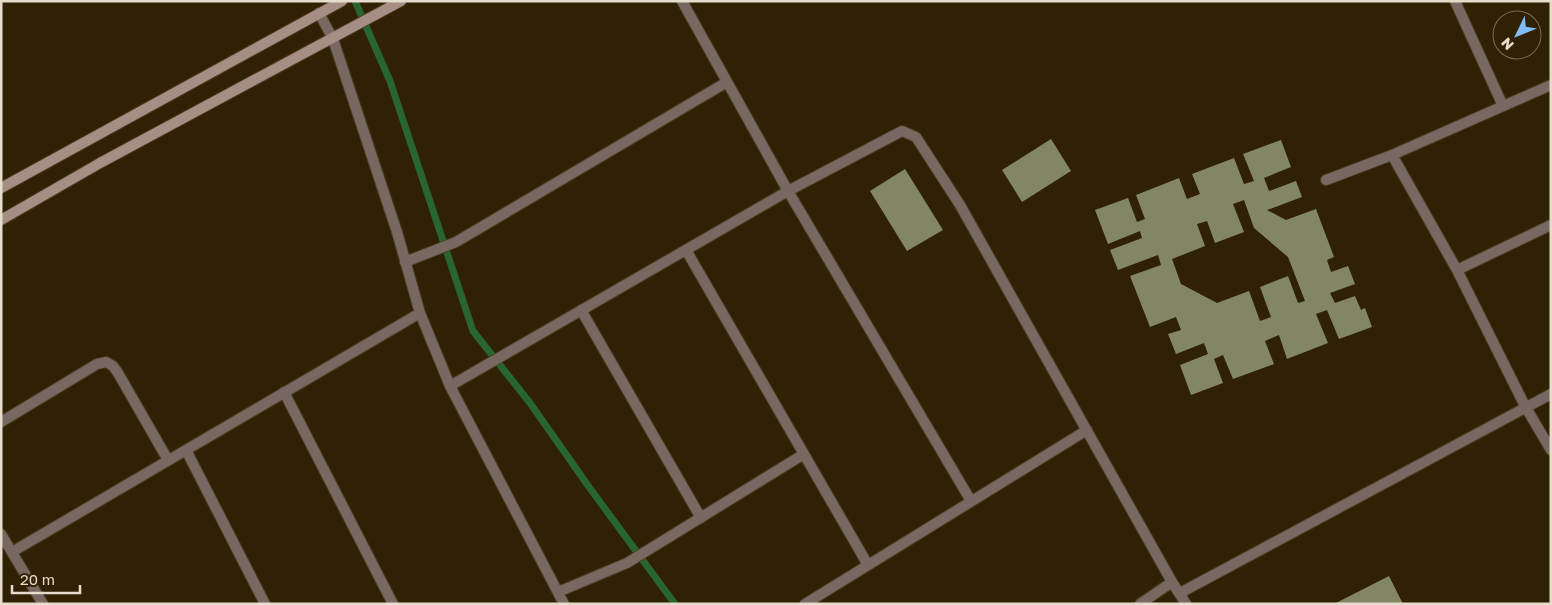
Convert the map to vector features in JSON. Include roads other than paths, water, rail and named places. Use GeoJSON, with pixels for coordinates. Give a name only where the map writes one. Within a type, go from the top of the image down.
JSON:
{"type":"FeatureCollection","features":[{"type":"Feature","properties":{"kind":"street"},"geometry":{"type":"LineString","coordinates":[[1,220],[100,163],[401,1]]}},
{"type":"Feature","properties":{"kind":"street"},"geometry":{"type":"LineString","coordinates":[[682,1],[788,191],[972,501]]}},
{"type":"Feature","properties":{"kind":"street"},"geometry":{"type":"LineString","coordinates":[[1455,1],[1503,106]]}},
{"type":"Feature","properties":{"kind":"street"},"geometry":{"type":"LineString","coordinates":[[1,188],[340,2]]}},
{"type":"Feature","properties":{"kind":"street"},"geometry":{"type":"LineString","coordinates":[[319,13],[333,39],[406,262],[420,313],[450,386],[564,604]]}},
{"type":"Feature","properties":{"kind":"street"},"geometry":{"type":"LineString","coordinates":[[406,262],[456,242],[727,82]]}},
{"type":"Feature","properties":{"kind":"street"},"geometry":{"type":"LineString","coordinates":[[1326,180],[1392,155],[1551,85]]}},
{"type":"Feature","properties":{"kind":"street"},"geometry":{"type":"LineString","coordinates":[[450,386],[788,191],[902,131],[916,137],[960,205],[1186,604]]}},
{"type":"Feature","properties":{"kind":"street"},"geometry":{"type":"LineString","coordinates":[[1392,155],[1457,270],[1525,406],[1551,450]]}},
{"type":"Feature","properties":{"kind":"street"},"geometry":{"type":"LineString","coordinates":[[1457,270],[1551,225]]}},
{"type":"Feature","properties":{"kind":"street"},"geometry":{"type":"LineString","coordinates":[[686,250],[868,565]]}},
{"type":"Feature","properties":{"kind":"street"},"geometry":{"type":"LineString","coordinates":[[581,310],[701,518]]}},
{"type":"Feature","properties":{"kind":"street"},"geometry":{"type":"LineString","coordinates":[[12,552],[420,313]]}},
{"type":"Feature","properties":{"kind":"street"},"geometry":{"type":"LineString","coordinates":[[1,422],[96,364],[106,362],[113,366],[118,373],[168,460]]}},
{"type":"Feature","properties":{"kind":"street"},"geometry":{"type":"LineString","coordinates":[[284,392],[393,604]]}},
{"type":"Feature","properties":{"kind":"street"},"geometry":{"type":"LineString","coordinates":[[1180,593],[1525,406],[1551,394]]}},
{"type":"Feature","properties":{"kind":"street"},"geometry":{"type":"LineString","coordinates":[[805,604],[1086,430]]}},
{"type":"Feature","properties":{"kind":"street"},"geometry":{"type":"LineString","coordinates":[[186,450],[265,604]]}},
{"type":"Feature","properties":{"kind":"street"},"geometry":{"type":"LineString","coordinates":[[558,592],[627,563],[804,454]]}},
{"type":"Feature","properties":{"kind":"street"},"geometry":{"type":"LineString","coordinates":[[1,534],[43,604]]}},
{"type":"Feature","properties":{"kind":"street"},"geometry":{"type":"LineString","coordinates":[[1140,604],[1172,582]]}},
{"type":"Feature","properties":{"kind":"waterway"},"geometry":{"type":"LineString","coordinates":[[355,1],[390,81],[473,331],[530,403],[675,604]]}}]}
